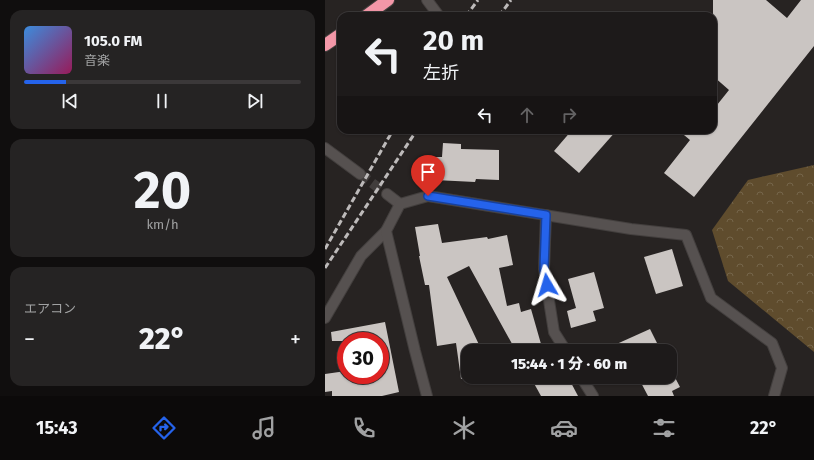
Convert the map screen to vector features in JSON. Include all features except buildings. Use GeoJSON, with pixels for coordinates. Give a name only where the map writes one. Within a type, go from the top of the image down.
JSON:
{"type":"FeatureCollection","features":[{"type":"Feature","properties":{"kind":"highway"},"geometry":{"type":"LineString","coordinates":[[372,12],[388,0]]}},
{"type":"Feature","properties":{"kind":"highway"},"geometry":{"type":"LineString","coordinates":[[325,46],[337,37]]}},
{"type":"Feature","properties":{"kind":"street"},"geometry":{"type":"LineString","coordinates":[[427,0],[436,12]]}},
{"type":"Feature","properties":{"kind":"street"},"geometry":{"type":"LineString","coordinates":[[325,148],[360,174]]}},
{"type":"Feature","properties":{"kind":"street"},"geometry":{"type":"LineString","coordinates":[[387,194],[400,204]]}},
{"type":"Feature","properties":{"kind":"street"},"geometry":{"type":"LineString","coordinates":[[325,318],[361,256],[386,231],[400,204],[428,196],[631,229],[686,235],[711,298],[772,343],[782,368],[774,396]]}},
{"type":"Feature","properties":{"kind":"street"},"geometry":{"type":"LineString","coordinates":[[546,215],[544,269],[554,332],[562,344]]}},
{"type":"Feature","properties":{"kind":"street"},"geometry":{"type":"LineString","coordinates":[[386,231],[427,396]]}},
{"type":"Feature","properties":{"kind":"street"},"geometry":{"type":"LineString","coordinates":[[585,384],[593,396]]}},
{"type":"Feature","properties":{"kind":"green space"},"geometry":{"type":"Polygon","coordinates":[[[814,165],[814,352],[728,281],[712,230],[748,180],[814,165]]]}},
{"type":"Feature","properties":{"kind":"tunnel"},"geometry":{"type":"LineString","coordinates":[[360,174],[387,194]]}},
{"type":"Feature","properties":{"kind":"railway"},"geometry":{"type":"LineString","coordinates":[[469,12],[478,0]]}},
{"type":"Feature","properties":{"kind":"railway"},"geometry":{"type":"LineString","coordinates":[[502,12],[511,0]]}},
{"type":"Feature","properties":{"kind":"railway"},"geometry":{"type":"LineString","coordinates":[[325,249],[391,134]]}},
{"type":"Feature","properties":{"kind":"railway"},"geometry":{"type":"LineString","coordinates":[[325,268],[414,134]]}},
{"type":"Feature","properties":{"kind":"route"},"geometry":{"type":"LineString","coordinates":[[428,196],[546,215],[544,269],[547,285]]}}]}
